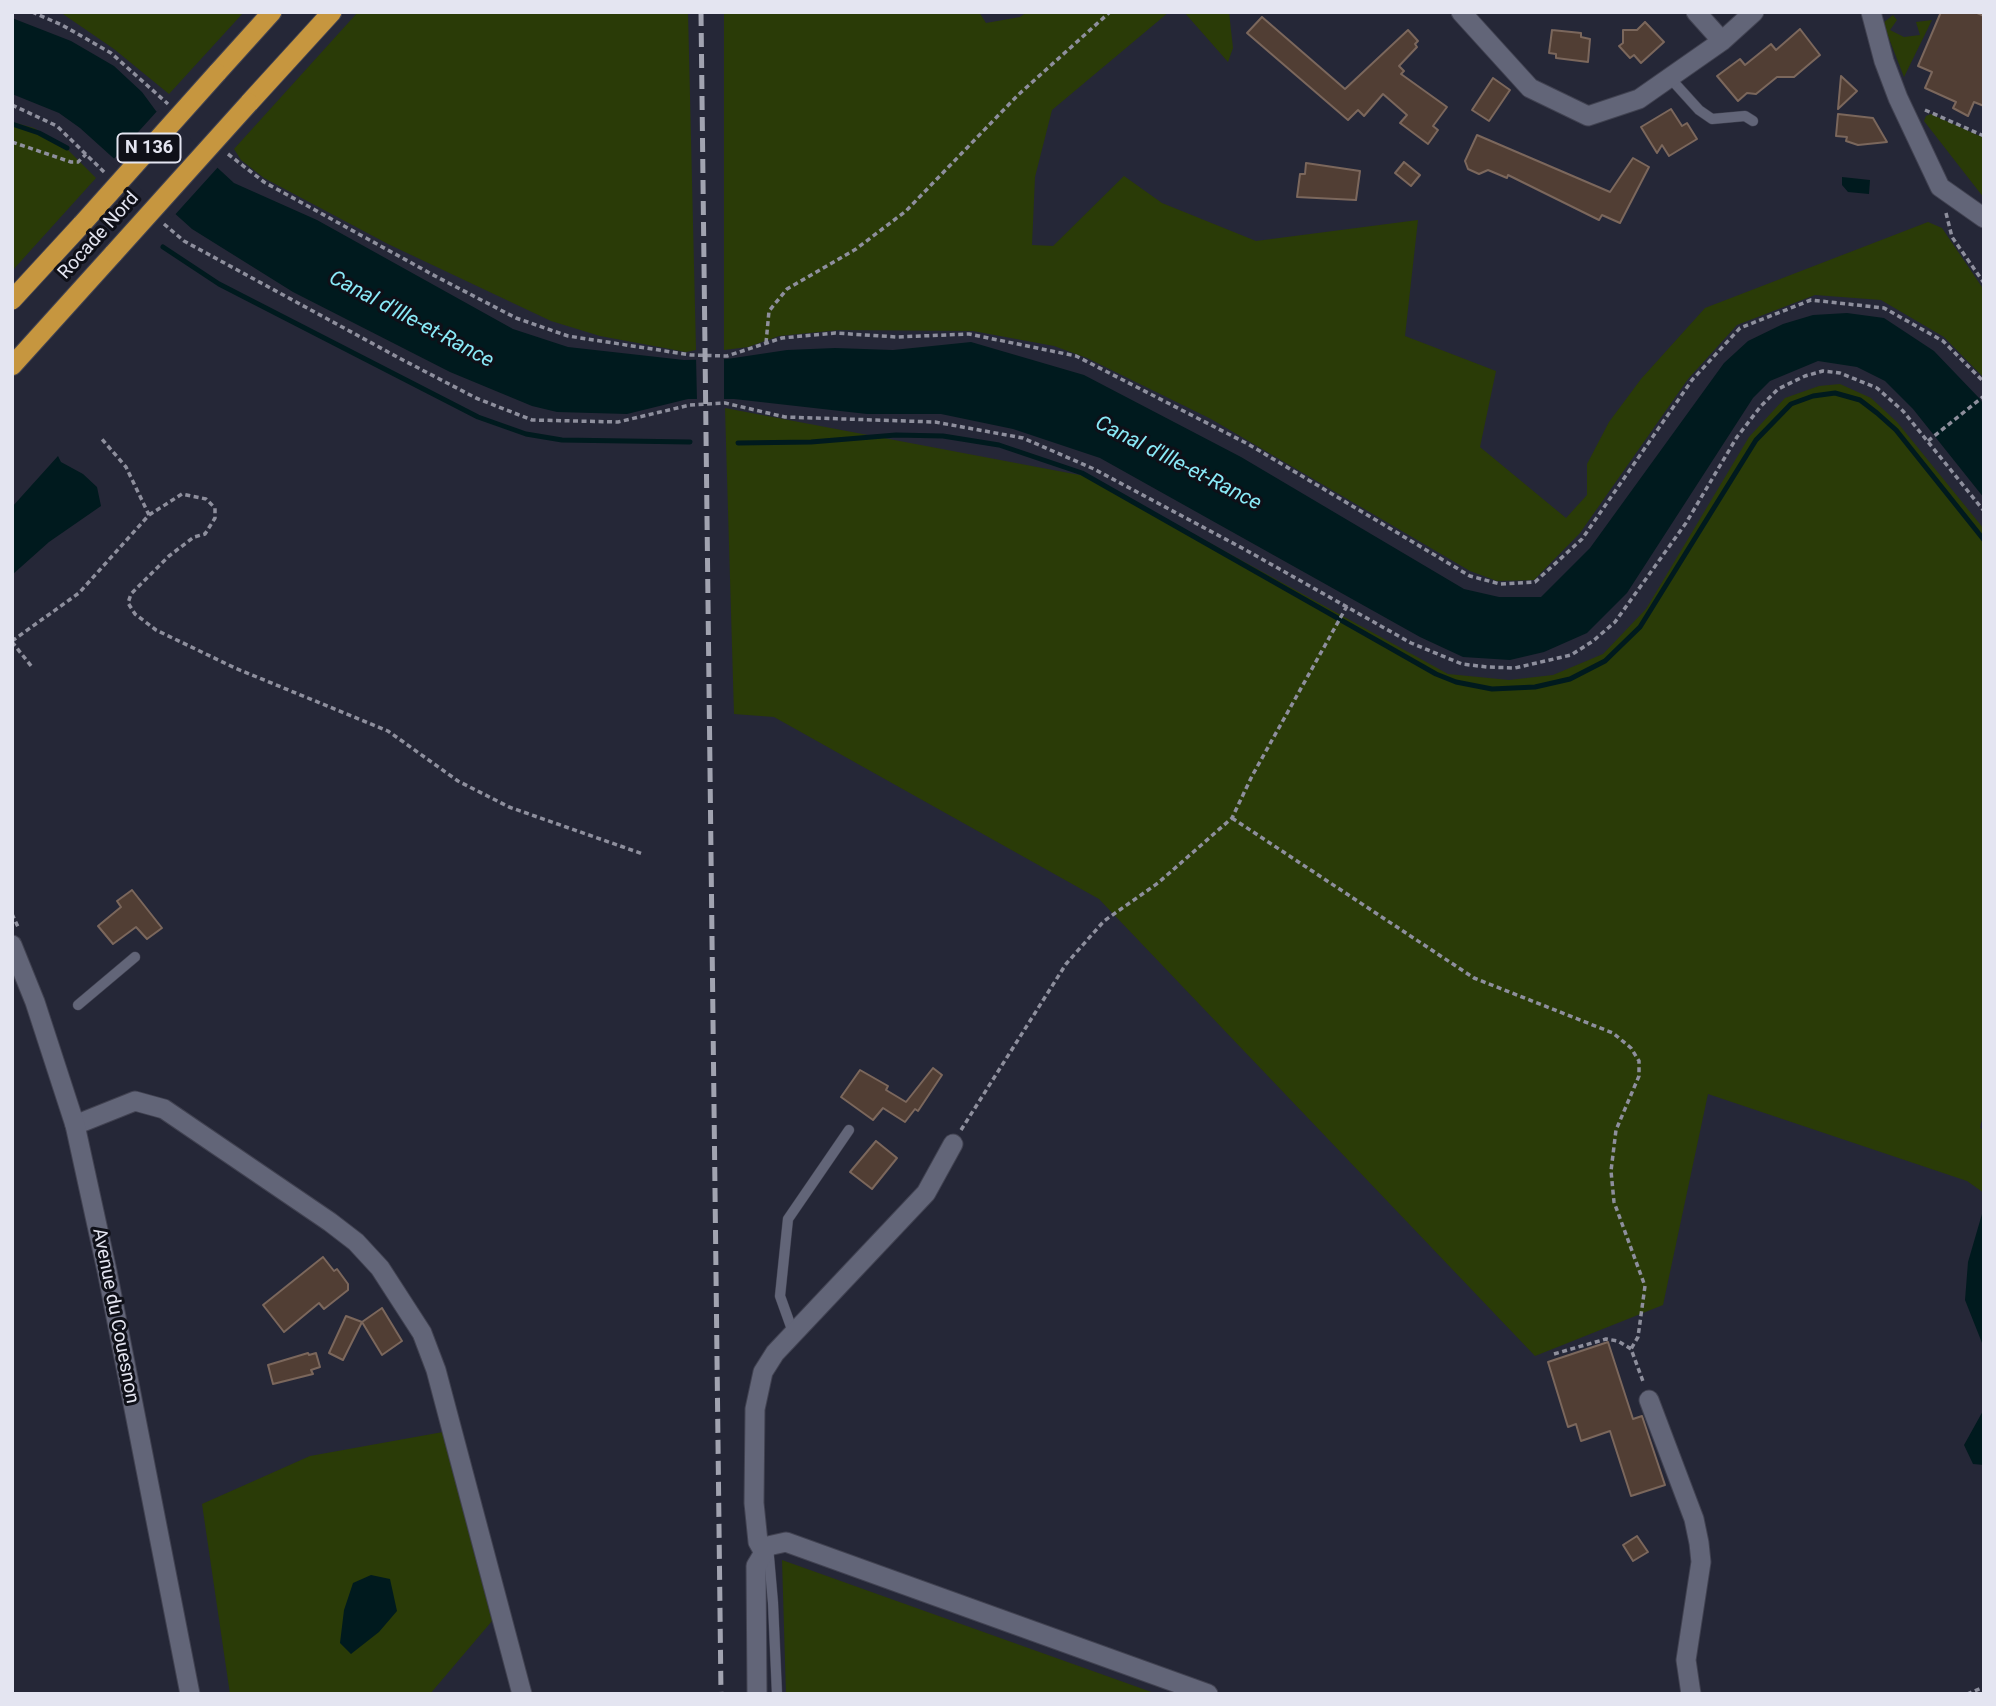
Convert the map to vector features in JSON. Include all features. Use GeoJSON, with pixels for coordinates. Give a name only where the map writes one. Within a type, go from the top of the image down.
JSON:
{"type":"FeatureCollection","features":[{"type":"Feature","properties":{"kind":"highway","name":"Rocade Nord"},"geometry":{"type":"LineString","coordinates":[[12,300],[272,12]]}},
{"type":"Feature","properties":{"kind":"highway","name":"Rocade Nord"},"geometry":{"type":"LineString","coordinates":[[12,366],[332,12]]}},
{"type":"Feature","properties":{"kind":"street"},"geometry":{"type":"LineString","coordinates":[[1461,12],[1531,88],[1588,116],[1639,99],[1721,41],[1754,12]]}},
{"type":"Feature","properties":{"kind":"street"},"geometry":{"type":"LineString","coordinates":[[1696,12],[1721,41]]}},
{"type":"Feature","properties":{"kind":"street"},"geometry":{"type":"LineString","coordinates":[[1871,12],[1884,61],[1898,98],[1940,187],[1984,218]]}},
{"type":"Feature","properties":{"kind":"street","name":"Avenue du Couesnon"},"geometry":{"type":"LineString","coordinates":[[12,946],[35,1002],[75,1125],[107,1271],[190,1694]]}},
{"type":"Feature","properties":{"kind":"street"},"geometry":{"type":"LineString","coordinates":[[75,1125],[135,1101],[164,1109],[356,1241],[380,1268],[416,1322],[436,1370],[522,1694]]}},
{"type":"Feature","properties":{"kind":"street"},"geometry":{"type":"LineString","coordinates":[[763,1551],[758,1542],[754,1503],[756,1395],[768,1364],[926,1193],[953,1144]]}},
{"type":"Feature","properties":{"kind":"street"},"geometry":{"type":"LineString","coordinates":[[1649,1400],[1694,1519],[1699,1543],[1701,1562],[1686,1660],[1691,1694]]}},
{"type":"Feature","properties":{"kind":"street"},"geometry":{"type":"LineString","coordinates":[[757,1694],[755,1566],[763,1551],[777,1542],[786,1542],[1208,1694]]}},
{"type":"Feature","properties":{"kind":"lane"},"geometry":{"type":"LineString","coordinates":[[1670,78],[1699,110],[1712,119],[1745,116],[1753,121]]}},
{"type":"Feature","properties":{"kind":"lane"},"geometry":{"type":"LineString","coordinates":[[78,1005],[135,957]]}},
{"type":"Feature","properties":{"kind":"lane"},"geometry":{"type":"LineString","coordinates":[[794,1335],[780,1296],[788,1219],[849,1130]]}},
{"type":"Feature","properties":{"kind":"lane"},"geometry":{"type":"LineString","coordinates":[[763,1551],[769,1557],[777,1694]]}},
{"type":"Feature","properties":{"kind":"path"},"geometry":{"type":"LineString","coordinates":[[32,12],[62,25],[111,53],[173,108]]}},
{"type":"Feature","properties":{"kind":"path"},"geometry":{"type":"LineString","coordinates":[[766,343],[769,311],[787,289],[856,249],[906,211],[1018,94],[1110,12]]}},
{"type":"Feature","properties":{"kind":"path"},"geometry":{"type":"LineString","coordinates":[[1898,98],[1984,136]]}},
{"type":"Feature","properties":{"kind":"path"},"geometry":{"type":"LineString","coordinates":[[12,105],[57,126],[109,176]]}},
{"type":"Feature","properties":{"kind":"path"},"geometry":{"type":"LineString","coordinates":[[12,142],[71,162],[78,162],[86,154]]}},
{"type":"Feature","properties":{"kind":"path"},"geometry":{"type":"LineString","coordinates":[[222,149],[264,182],[516,318],[568,336],[691,355],[733,355],[766,343],[835,333],[897,337],[969,334],[1076,356],[1248,444],[1470,576],[1500,584],[1535,582],[1581,539],[1692,380],[1740,328],[1811,300],[1884,308],[1943,341],[1984,383]]}},
{"type":"Feature","properties":{"kind":"path"},"geometry":{"type":"LineString","coordinates":[[1940,187],[1952,237],[1984,283]]}},
{"type":"Feature","properties":{"kind":"path"},"geometry":{"type":"LineString","coordinates":[[156,218],[184,241],[389,353],[476,398],[532,420],[618,422],[690,405],[725,403],[785,417],[935,422],[1023,438],[1094,469],[1411,643],[1462,664],[1515,668],[1548,662],[1571,654],[1593,641],[1634,600],[1686,523],[1737,437],[1778,389],[1823,371],[1861,379],[1877,388],[1930,440],[1984,511]]}},
{"type":"Feature","properties":{"kind":"path"},"geometry":{"type":"LineString","coordinates":[[1930,440],[1984,396]]}},
{"type":"Feature","properties":{"kind":"path"},"geometry":{"type":"LineString","coordinates":[[101,438],[126,467],[149,516]]}},
{"type":"Feature","properties":{"kind":"path"},"geometry":{"type":"LineString","coordinates":[[32,667],[12,642],[79,593],[149,516],[182,494],[206,499],[215,508],[215,518],[205,534],[194,537],[169,556],[131,594],[128,603],[135,614],[156,630],[235,668],[388,731],[458,781],[509,807],[643,854]]}},
{"type":"Feature","properties":{"kind":"path"},"geometry":{"type":"LineString","coordinates":[[953,1144],[1066,964],[1104,921],[1158,883],[1232,818],[1252,776],[1347,606]]}},
{"type":"Feature","properties":{"kind":"path"},"geometry":{"type":"LineString","coordinates":[[1232,818],[1474,978],[1613,1033],[1631,1048],[1639,1061],[1639,1076],[1616,1130],[1611,1171],[1614,1202],[1645,1286],[1638,1337],[1631,1349]]}},
{"type":"Feature","properties":{"kind":"path"},"geometry":{"type":"LineString","coordinates":[[1554,1354],[1605,1339],[1618,1340],[1631,1349],[1649,1400]]}},
{"type":"Feature","properties":{"kind":"path"},"geometry":{"type":"LineString","coordinates":[[1967,1694],[1984,1687]]}},
{"type":"Feature","properties":{"kind":"green space"},"geometry":{"type":"Polygon","coordinates":[[[60,12],[244,12],[169,94],[114,49],[60,12]]]}},
{"type":"Feature","properties":{"kind":"green space"},"geometry":{"type":"Polygon","coordinates":[[[358,12],[688,12],[696,350],[686,352],[600,336],[551,321],[388,244],[264,178],[241,160],[234,149],[358,12]]]}},
{"type":"Feature","properties":{"kind":"green space"},"geometry":{"type":"Polygon","coordinates":[[[724,12],[979,12],[986,23],[1020,17],[1027,12],[1169,12],[1052,110],[1035,177],[1032,245],[1053,246],[1124,176],[1162,203],[1256,241],[1418,220],[1405,336],[1496,371],[1480,447],[1566,518],[1587,495],[1587,464],[1609,422],[1641,379],[1705,308],[1928,222],[1942,228],[1984,290],[1984,378],[1944,337],[1881,300],[1815,295],[1737,325],[1688,379],[1580,533],[1534,580],[1497,581],[1470,571],[1211,419],[1087,358],[1054,346],[973,331],[839,330],[779,336],[748,347],[724,350],[724,12]]]}},
{"type":"Feature","properties":{"kind":"green space"},"geometry":{"type":"Polygon","coordinates":[[[1184,12],[1229,12],[1233,48],[1228,62],[1184,12]]]}},
{"type":"Feature","properties":{"kind":"green space"},"geometry":{"type":"Polygon","coordinates":[[[1893,15],[1897,20],[1890,30],[1904,37],[1920,35],[1916,22],[1932,20],[1904,77],[1883,23],[1893,15]]]}},
{"type":"Feature","properties":{"kind":"green space"},"geometry":{"type":"Polygon","coordinates":[[[1931,114],[1984,138],[1984,198],[1924,121],[1926,116],[1931,114]]]}},
{"type":"Feature","properties":{"kind":"green space"},"geometry":{"type":"Polygon","coordinates":[[[12,122],[34,128],[66,148],[96,178],[12,271],[12,122]]]}},
{"type":"Feature","properties":{"kind":"green space"},"geometry":{"type":"Polygon","coordinates":[[[1840,384],[1871,398],[1897,422],[1984,529],[1984,1111],[1980,1128],[1984,1130],[1984,1193],[1967,1181],[1708,1094],[1663,1305],[1535,1356],[1099,899],[774,717],[734,714],[725,408],[1090,477],[1448,674],[1509,680],[1553,675],[1603,654],[1646,609],[1749,437],[1785,398],[1819,386],[1840,384]]]}},
{"type":"Feature","properties":{"kind":"green space"},"geometry":{"type":"Polygon","coordinates":[[[443,1432],[492,1621],[430,1694],[230,1694],[202,1504],[310,1456],[443,1432]]]}},
{"type":"Feature","properties":{"kind":"green space"},"geometry":{"type":"Polygon","coordinates":[[[782,1560],[1157,1694],[786,1694],[782,1560]]]}},
{"type":"Feature","properties":{"kind":"water","name":"Canal d'Ille-et-Rance"},"geometry":{"type":"Polygon","coordinates":[[[12,18],[71,41],[114,66],[142,92],[156,111],[234,183],[317,220],[513,329],[568,347],[684,360],[727,359],[787,350],[893,350],[971,342],[1084,375],[1241,457],[1464,589],[1499,597],[1541,597],[1590,548],[1724,363],[1748,341],[1783,324],[1813,315],[1847,313],[1884,318],[1934,351],[1980,399],[1984,405],[1984,498],[1913,409],[1885,381],[1857,367],[1818,361],[1770,381],[1753,398],[1627,593],[1587,633],[1544,652],[1510,660],[1463,657],[1420,637],[1100,458],[1013,429],[941,414],[867,414],[734,399],[688,399],[627,414],[557,412],[532,406],[450,372],[293,292],[192,229],[80,128],[59,113],[12,94],[12,18]]]}},
{"type":"Feature","properties":{"kind":"water"},"geometry":{"type":"Polygon","coordinates":[[[1842,177],[1870,180],[1869,194],[1848,192],[1842,185],[1842,177]]]}},
{"type":"Feature","properties":{"kind":"water"},"geometry":{"type":"Polygon","coordinates":[[[58,456],[61,462],[83,474],[97,487],[101,506],[49,542],[12,575],[12,507],[58,456]]]}},
{"type":"Feature","properties":{"kind":"water"},"geometry":{"type":"Polygon","coordinates":[[[1984,1207],[1984,1348],[1965,1300],[1968,1262],[1984,1207]]]}},
{"type":"Feature","properties":{"kind":"water"},"geometry":{"type":"Polygon","coordinates":[[[1984,1409],[1984,1465],[1973,1464],[1964,1445],[1984,1409]]]}},
{"type":"Feature","properties":{"kind":"water"},"geometry":{"type":"Polygon","coordinates":[[[371,1575],[390,1579],[397,1611],[379,1632],[351,1654],[340,1643],[344,1610],[353,1583],[371,1575]]]}},
{"type":"Feature","properties":{"kind":"pier"},"geometry":{"type":"Polygon","coordinates":[[[159,109],[219,166],[172,218],[111,162],[159,109]]]}},
{"type":"Feature","properties":{"kind":"pier"},"geometry":{"type":"Polygon","coordinates":[[[696,356],[724,356],[724,403],[697,402],[696,356]]]}},
{"type":"Feature","properties":{"kind":"building"},"geometry":{"type":"Polygon","coordinates":[[[1941,12],[1975,12],[1984,16],[1984,106],[1974,102],[1968,116],[1953,108],[1956,102],[1925,88],[1932,72],[1918,66],[1941,12]]]}},
{"type":"Feature","properties":{"kind":"building"},"geometry":{"type":"Polygon","coordinates":[[[1262,17],[1345,89],[1408,30],[1418,41],[1415,44],[1417,47],[1399,66],[1404,71],[1401,74],[1447,107],[1433,126],[1438,130],[1428,144],[1400,123],[1407,115],[1383,94],[1364,116],[1358,110],[1348,120],[1247,33],[1262,17]]]}},
{"type":"Feature","properties":{"kind":"building"},"geometry":{"type":"Polygon","coordinates":[[[1645,22],[1664,42],[1641,63],[1634,55],[1630,58],[1619,46],[1623,43],[1623,30],[1637,30],[1645,22]]]}},
{"type":"Feature","properties":{"kind":"building"},"geometry":{"type":"Polygon","coordinates":[[[1800,29],[1820,55],[1794,77],[1777,77],[1756,94],[1747,93],[1738,101],[1717,76],[1740,59],[1745,65],[1771,44],[1776,50],[1800,29]]]}},
{"type":"Feature","properties":{"kind":"building"},"geometry":{"type":"Polygon","coordinates":[[[1552,30],[1581,33],[1581,37],[1590,39],[1588,62],[1556,58],[1556,54],[1549,53],[1552,30]]]}},
{"type":"Feature","properties":{"kind":"building"},"geometry":{"type":"Polygon","coordinates":[[[1841,76],[1857,91],[1838,109],[1841,76]]]}},
{"type":"Feature","properties":{"kind":"building"},"geometry":{"type":"Polygon","coordinates":[[[1493,78],[1510,90],[1489,121],[1472,110],[1493,78]]]}},
{"type":"Feature","properties":{"kind":"building"},"geometry":{"type":"Polygon","coordinates":[[[1671,109],[1682,126],[1687,123],[1697,139],[1669,156],[1662,145],[1657,153],[1641,127],[1671,109]]]}},
{"type":"Feature","properties":{"kind":"building"},"geometry":{"type":"Polygon","coordinates":[[[1838,114],[1873,118],[1887,142],[1858,145],[1846,141],[1847,137],[1836,136],[1838,114]]]}},
{"type":"Feature","properties":{"kind":"building"},"geometry":{"type":"Polygon","coordinates":[[[1477,135],[1610,192],[1633,158],[1649,167],[1620,223],[1602,215],[1599,220],[1508,175],[1507,178],[1488,170],[1479,174],[1468,169],[1465,161],[1477,135]]]}},
{"type":"Feature","properties":{"kind":"building"},"geometry":{"type":"Polygon","coordinates":[[[1404,162],[1420,175],[1411,186],[1395,173],[1404,162]]]}},
{"type":"Feature","properties":{"kind":"building"},"geometry":{"type":"Polygon","coordinates":[[[1306,163],[1360,171],[1356,200],[1297,197],[1300,174],[1305,174],[1306,163]]]}},
{"type":"Feature","properties":{"kind":"building"},"geometry":{"type":"Polygon","coordinates":[[[132,890],[162,928],[147,939],[136,927],[113,944],[98,926],[121,907],[117,901],[132,890]]]}},
{"type":"Feature","properties":{"kind":"building"},"geometry":{"type":"Polygon","coordinates":[[[933,1068],[942,1075],[918,1111],[915,1109],[905,1122],[883,1108],[873,1120],[841,1097],[860,1070],[888,1086],[886,1090],[906,1102],[933,1068]]]}},
{"type":"Feature","properties":{"kind":"building"},"geometry":{"type":"Polygon","coordinates":[[[876,1141],[897,1158],[872,1189],[850,1172],[876,1141]]]}},
{"type":"Feature","properties":{"kind":"building"},"geometry":{"type":"Polygon","coordinates":[[[323,1257],[334,1271],[337,1269],[348,1284],[348,1290],[324,1309],[319,1303],[284,1332],[263,1305],[323,1257]]]}},
{"type":"Feature","properties":{"kind":"building"},"geometry":{"type":"Polygon","coordinates":[[[382,1308],[402,1341],[382,1355],[362,1322],[382,1308]]]}},
{"type":"Feature","properties":{"kind":"building"},"geometry":{"type":"Polygon","coordinates":[[[346,1316],[362,1322],[343,1360],[329,1353],[346,1316]]]}},
{"type":"Feature","properties":{"kind":"building"},"geometry":{"type":"Polygon","coordinates":[[[1608,1342],[1633,1419],[1642,1416],[1665,1485],[1631,1496],[1610,1431],[1581,1441],[1576,1424],[1568,1427],[1548,1362],[1608,1342]]]}},
{"type":"Feature","properties":{"kind":"building"},"geometry":{"type":"Polygon","coordinates":[[[316,1353],[320,1367],[311,1370],[313,1374],[273,1384],[268,1365],[316,1353]]]}},
{"type":"Feature","properties":{"kind":"building"},"geometry":{"type":"Polygon","coordinates":[[[1637,1536],[1648,1552],[1633,1561],[1623,1545],[1637,1536]]]}},
{"type":"Feature","properties":{"kind":"waterway"},"geometry":{"type":"LineString","coordinates":[[12,124],[39,133],[67,148]]}},
{"type":"Feature","properties":{"kind":"waterway"},"geometry":{"type":"LineString","coordinates":[[163,247],[219,284],[478,417],[526,434],[562,440],[690,442]]}},
{"type":"Feature","properties":{"kind":"waterway"},"geometry":{"type":"LineString","coordinates":[[738,443],[811,442],[896,435],[943,436],[999,445],[1082,473],[1436,674],[1456,682],[1492,689],[1535,687],[1570,679],[1605,661],[1640,627],[1756,440],[1791,404],[1813,396],[1835,393],[1860,400],[1877,413],[1896,430],[1984,540]]}},
{"type":"Feature","properties":{"kind":"railway"},"geometry":{"type":"LineString","coordinates":[[701,12],[721,1694]]}}]}
